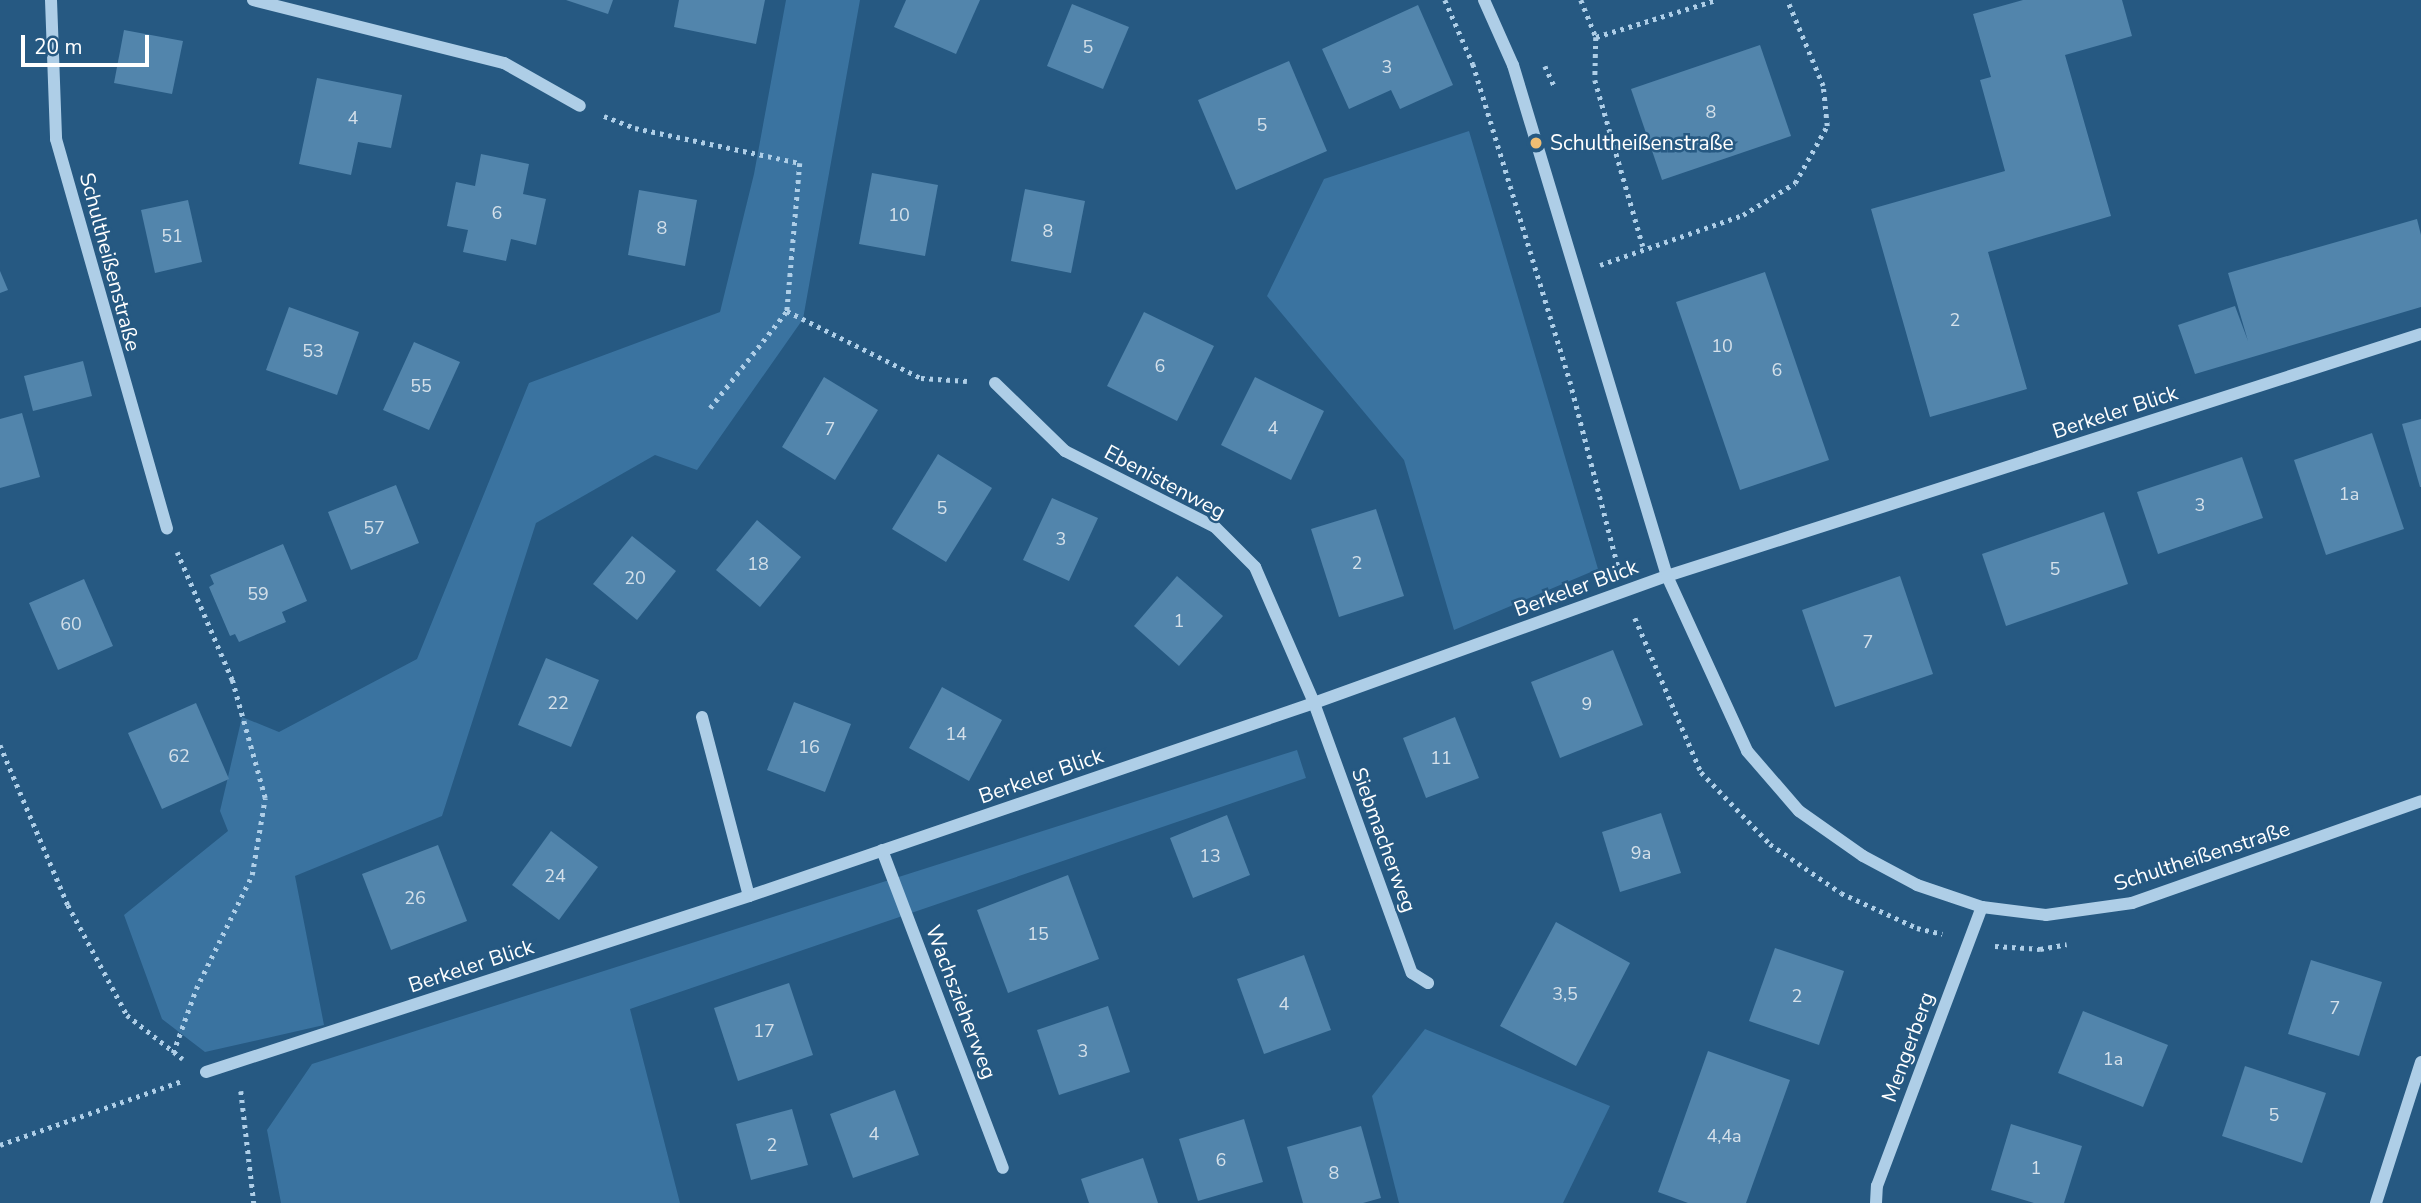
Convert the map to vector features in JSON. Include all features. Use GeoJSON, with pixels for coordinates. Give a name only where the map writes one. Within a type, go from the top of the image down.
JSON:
{"type":"FeatureCollection","features":[{"type":"Feature","properties":{"kind":"street","name":"Schultheißenstraße"},"geometry":{"type":"LineString","coordinates":[[51,0],[56,139],[167,528]]}},
{"type":"Feature","properties":{"kind":"street"},"geometry":{"type":"LineString","coordinates":[[253,0],[503,63],[580,106]]}},
{"type":"Feature","properties":{"kind":"street","name":"Schultheißenstraße"},"geometry":{"type":"LineString","coordinates":[[1484,0],[1513,65],[1667,576],[1747,751],[1799,811],[1863,856],[1917,885],[1982,907],[2046,915],[2132,903],[2421,802]]}},
{"type":"Feature","properties":{"kind":"street","name":"Berkeler Blick"},"geometry":{"type":"LineString","coordinates":[[206,1072],[749,896],[1314,703],[1667,576],[2421,334]]}},
{"type":"Feature","properties":{"kind":"street","name":"Ebenistenweg"},"geometry":{"type":"LineString","coordinates":[[995,383],[1065,451],[1215,527],[1255,567],[1314,703]]}},
{"type":"Feature","properties":{"kind":"street","name":"Siebmacherweg"},"geometry":{"type":"LineString","coordinates":[[1314,703],[1412,973],[1428,983]]}},
{"type":"Feature","properties":{"kind":"street"},"geometry":{"type":"LineString","coordinates":[[702,717],[749,896]]}},
{"type":"Feature","properties":{"kind":"street","name":"Wachszieherweg"},"geometry":{"type":"LineString","coordinates":[[882,850],[1003,1168]]}},
{"type":"Feature","properties":{"kind":"street","name":"Mengerberg"},"geometry":{"type":"LineString","coordinates":[[1876,1203],[1877,1186],[1967,940],[1982,907]]}},
{"type":"Feature","properties":{"kind":"street"},"geometry":{"type":"LineString","coordinates":[[2376,1203],[2421,1062]]}},
{"type":"Feature","properties":{"kind":"path"},"geometry":{"type":"LineString","coordinates":[[1445,0],[1473,64],[1570,381],[1624,591],[1702,772],[1770,844],[1841,893],[1917,928],[1967,940],[2040,949],[2077,942]]}},
{"type":"Feature","properties":{"kind":"path"},"geometry":{"type":"LineString","coordinates":[[1581,0],[1596,37],[1595,80],[1643,246]]}},
{"type":"Feature","properties":{"kind":"path"},"geometry":{"type":"LineString","coordinates":[[1596,37],[1716,0]]}},
{"type":"Feature","properties":{"kind":"path"},"geometry":{"type":"LineString","coordinates":[[1577,275],[1643,246],[1743,215],[1795,183],[1827,127],[1823,86],[1787,0]]}},
{"type":"Feature","properties":{"kind":"path"},"geometry":{"type":"LineString","coordinates":[[580,106],[635,128],[800,163],[786,312],[710,408]]}},
{"type":"Feature","properties":{"kind":"path"},"geometry":{"type":"LineString","coordinates":[[786,312],[921,378],[995,383]]}},
{"type":"Feature","properties":{"kind":"path"},"geometry":{"type":"LineString","coordinates":[[167,528],[232,680],[265,798],[252,875],[196,989],[173,1053]]}},
{"type":"Feature","properties":{"kind":"path"},"geometry":{"type":"LineString","coordinates":[[0,745],[68,905],[127,1016],[173,1053],[206,1072]]}},
{"type":"Feature","properties":{"kind":"path"},"geometry":{"type":"LineString","coordinates":[[238,1062],[254,1203]]}},
{"type":"Feature","properties":{"kind":"path"},"geometry":{"type":"LineString","coordinates":[[0,1145],[206,1072]]}},
{"type":"Feature","properties":{"kind":"shaded area"},"geometry":{"type":"Polygon","coordinates":[[[786,0],[860,0],[803,319],[697,470],[655,455],[536,523],[442,816],[295,876],[324,1025],[205,1052],[162,1019],[124,915],[228,831],[220,811],[242,717],[279,732],[417,659],[529,383],[720,312],[754,174],[786,0]]]}},
{"type":"Feature","properties":{"kind":"shaded area"},"geometry":{"type":"Polygon","coordinates":[[[1469,131],[1598,569],[1454,630],[1404,460],[1267,296],[1324,179],[1469,131]]]}},
{"type":"Feature","properties":{"kind":"shaded area"},"geometry":{"type":"Polygon","coordinates":[[[1297,750],[1306,778],[630,1009],[680,1203],[281,1203],[267,1130],[312,1064],[1297,750]]]}},
{"type":"Feature","properties":{"kind":"shaded area"},"geometry":{"type":"Polygon","coordinates":[[[1425,1029],[1610,1106],[1563,1203],[1399,1203],[1372,1096],[1425,1029]]]}},
{"type":"Feature","properties":{"kind":"building"},"geometry":{"type":"Polygon","coordinates":[[[566,0],[613,0],[608,14],[566,0]]]}},
{"type":"Feature","properties":{"kind":"building"},"geometry":{"type":"Polygon","coordinates":[[[679,0],[765,0],[756,44],[674,27],[679,0]]]}},
{"type":"Feature","properties":{"kind":"building"},"geometry":{"type":"Polygon","coordinates":[[[906,0],[980,0],[956,54],[894,27],[906,0]]]}},
{"type":"Feature","properties":{"kind":"building"},"geometry":{"type":"Polygon","coordinates":[[[2023,0],[2122,0],[2132,36],[2065,55],[2111,216],[1988,252],[2027,389],[1930,417],[1871,209],[2005,171],[1980,80],[1991,77],[1973,14],[2023,0]]]}},
{"type":"Feature","properties":{"kind":"building"},"geometry":{"type":"Polygon","coordinates":[[[1072,4],[1129,27],[1103,89],[1047,66],[1072,4]]]}},
{"type":"Feature","properties":{"kind":"building"},"geometry":{"type":"Polygon","coordinates":[[[1418,5],[1453,85],[1400,109],[1391,90],[1349,109],[1322,49],[1418,5]]]}},
{"type":"Feature","properties":{"kind":"building"},"geometry":{"type":"Polygon","coordinates":[[[124,30],[183,41],[172,94],[114,83],[124,30]]]}},
{"type":"Feature","properties":{"kind":"building"},"geometry":{"type":"Polygon","coordinates":[[[1760,45],[1791,136],[1662,180],[1631,89],[1760,45]]]}},
{"type":"Feature","properties":{"kind":"building"},"geometry":{"type":"Polygon","coordinates":[[[1289,61],[1327,151],[1236,190],[1198,100],[1289,61]]]}},
{"type":"Feature","properties":{"kind":"building"},"geometry":{"type":"Polygon","coordinates":[[[317,78],[402,95],[391,148],[358,142],[351,175],[299,164],[317,78]]]}},
{"type":"Feature","properties":{"kind":"building"},"geometry":{"type":"Polygon","coordinates":[[[481,154],[529,164],[523,194],[546,199],[536,245],[511,239],[506,261],[463,252],[468,230],[447,226],[456,182],[475,186],[481,154]]]}},
{"type":"Feature","properties":{"kind":"building"},"geometry":{"type":"Polygon","coordinates":[[[872,173],[938,185],[925,256],[859,244],[872,173]]]}},
{"type":"Feature","properties":{"kind":"building"},"geometry":{"type":"Polygon","coordinates":[[[1025,189],[1085,201],[1071,273],[1011,261],[1025,189]]]}},
{"type":"Feature","properties":{"kind":"building"},"geometry":{"type":"Polygon","coordinates":[[[639,190],[697,200],[685,266],[628,255],[639,190]]]}},
{"type":"Feature","properties":{"kind":"building"},"geometry":{"type":"Polygon","coordinates":[[[188,200],[202,262],[155,273],[141,210],[188,200]]]}},
{"type":"Feature","properties":{"kind":"building"},"geometry":{"type":"Polygon","coordinates":[[[2417,219],[2421,235],[2421,307],[2195,374],[2178,325],[2235,306],[2248,341],[2228,273],[2417,219]]]}},
{"type":"Feature","properties":{"kind":"building"},"geometry":{"type":"Polygon","coordinates":[[[0,271],[8,290],[0,293],[0,271]]]}},
{"type":"Feature","properties":{"kind":"building"},"geometry":{"type":"Polygon","coordinates":[[[1765,272],[1829,460],[1740,490],[1676,302],[1765,272]]]}},
{"type":"Feature","properties":{"kind":"building"},"geometry":{"type":"Polygon","coordinates":[[[289,307],[359,332],[337,395],[266,370],[289,307]]]}},
{"type":"Feature","properties":{"kind":"building"},"geometry":{"type":"Polygon","coordinates":[[[1144,312],[1214,346],[1177,421],[1107,386],[1144,312]]]}},
{"type":"Feature","properties":{"kind":"building"},"geometry":{"type":"Polygon","coordinates":[[[414,342],[460,362],[429,430],[383,410],[414,342]]]}},
{"type":"Feature","properties":{"kind":"building"},"geometry":{"type":"Polygon","coordinates":[[[83,361],[92,396],[33,411],[24,376],[83,361]]]}},
{"type":"Feature","properties":{"kind":"building"},"geometry":{"type":"Polygon","coordinates":[[[824,377],[878,410],[835,480],[782,447],[824,377]]]}},
{"type":"Feature","properties":{"kind":"building"},"geometry":{"type":"Polygon","coordinates":[[[1255,377],[1324,411],[1291,480],[1221,445],[1255,377]]]}},
{"type":"Feature","properties":{"kind":"building"},"geometry":{"type":"Polygon","coordinates":[[[22,413],[40,477],[0,488],[0,419],[22,413]]]}},
{"type":"Feature","properties":{"kind":"building"},"geometry":{"type":"Polygon","coordinates":[[[2421,419],[2421,487],[2420,487],[2402,424],[2421,419]]]}},
{"type":"Feature","properties":{"kind":"building"},"geometry":{"type":"Polygon","coordinates":[[[2372,433],[2404,529],[2326,555],[2294,460],[2372,433]]]}},
{"type":"Feature","properties":{"kind":"building"},"geometry":{"type":"Polygon","coordinates":[[[938,454],[992,488],[946,562],[892,529],[938,454]]]}},
{"type":"Feature","properties":{"kind":"building"},"geometry":{"type":"Polygon","coordinates":[[[2242,457],[2263,518],[2158,554],[2137,492],[2242,457]]]}},
{"type":"Feature","properties":{"kind":"building"},"geometry":{"type":"Polygon","coordinates":[[[396,485],[419,543],[351,570],[328,512],[396,485]]]}},
{"type":"Feature","properties":{"kind":"building"},"geometry":{"type":"Polygon","coordinates":[[[1052,498],[1098,518],[1069,581],[1023,560],[1052,498]]]}},
{"type":"Feature","properties":{"kind":"building"},"geometry":{"type":"Polygon","coordinates":[[[1376,509],[1404,596],[1339,617],[1311,529],[1376,509]]]}},
{"type":"Feature","properties":{"kind":"building"},"geometry":{"type":"Polygon","coordinates":[[[2104,512],[2128,584],[2006,626],[1982,554],[2104,512]]]}},
{"type":"Feature","properties":{"kind":"building"},"geometry":{"type":"Polygon","coordinates":[[[757,520],[801,557],[760,607],[716,570],[757,520]]]}},
{"type":"Feature","properties":{"kind":"building"},"geometry":{"type":"Polygon","coordinates":[[[632,536],[676,571],[637,620],[593,584],[632,536]]]}},
{"type":"Feature","properties":{"kind":"building"},"geometry":{"type":"Polygon","coordinates":[[[283,544],[307,601],[282,612],[286,622],[239,642],[235,634],[230,636],[209,587],[214,584],[210,575],[283,544]]]}},
{"type":"Feature","properties":{"kind":"building"},"geometry":{"type":"Polygon","coordinates":[[[1177,576],[1223,616],[1179,666],[1134,626],[1177,576]]]}},
{"type":"Feature","properties":{"kind":"building"},"geometry":{"type":"Polygon","coordinates":[[[1900,576],[1933,674],[1835,707],[1802,610],[1900,576]]]}},
{"type":"Feature","properties":{"kind":"building"},"geometry":{"type":"Polygon","coordinates":[[[84,579],[113,646],[58,670],[29,603],[84,579]]]}},
{"type":"Feature","properties":{"kind":"building"},"geometry":{"type":"Polygon","coordinates":[[[1613,650],[1643,725],[1560,758],[1531,682],[1613,650]]]}},
{"type":"Feature","properties":{"kind":"building"},"geometry":{"type":"Polygon","coordinates":[[[546,658],[599,680],[571,747],[518,725],[546,658]]]}},
{"type":"Feature","properties":{"kind":"building"},"geometry":{"type":"Polygon","coordinates":[[[942,687],[1002,720],[969,781],[909,748],[942,687]]]}},
{"type":"Feature","properties":{"kind":"building"},"geometry":{"type":"Polygon","coordinates":[[[794,702],[851,724],[825,792],[767,770],[794,702]]]}},
{"type":"Feature","properties":{"kind":"building"},"geometry":{"type":"Polygon","coordinates":[[[196,703],[229,779],[162,809],[128,733],[196,703]]]}},
{"type":"Feature","properties":{"kind":"building"},"geometry":{"type":"Polygon","coordinates":[[[1455,717],[1479,778],[1426,798],[1403,738],[1455,717]]]}},
{"type":"Feature","properties":{"kind":"building"},"geometry":{"type":"Polygon","coordinates":[[[1661,813],[1681,873],[1620,892],[1602,832],[1661,813]]]}},
{"type":"Feature","properties":{"kind":"building"},"geometry":{"type":"Polygon","coordinates":[[[1227,815],[1250,875],[1193,898],[1170,838],[1227,815]]]}},
{"type":"Feature","properties":{"kind":"building"},"geometry":{"type":"Polygon","coordinates":[[[551,831],[598,867],[559,920],[512,885],[551,831]]]}},
{"type":"Feature","properties":{"kind":"building"},"geometry":{"type":"Polygon","coordinates":[[[438,845],[467,921],[391,950],[362,874],[438,845]]]}},
{"type":"Feature","properties":{"kind":"building"},"geometry":{"type":"Polygon","coordinates":[[[1068,875],[1099,959],[1008,993],[977,910],[1068,875]]]}},
{"type":"Feature","properties":{"kind":"building"},"geometry":{"type":"Polygon","coordinates":[[[1556,922],[1630,963],[1576,1066],[1500,1026],[1556,922]]]}},
{"type":"Feature","properties":{"kind":"building"},"geometry":{"type":"Polygon","coordinates":[[[1775,948],[1844,971],[1819,1045],[1749,1021],[1775,948]]]}},
{"type":"Feature","properties":{"kind":"building"},"geometry":{"type":"Polygon","coordinates":[[[1304,955],[1331,1030],[1264,1054],[1237,979],[1304,955]]]}},
{"type":"Feature","properties":{"kind":"building"},"geometry":{"type":"Polygon","coordinates":[[[2311,960],[2382,982],[2359,1056],[2288,1034],[2311,960]]]}},
{"type":"Feature","properties":{"kind":"building"},"geometry":{"type":"Polygon","coordinates":[[[789,983],[813,1055],[738,1081],[714,1008],[789,983]]]}},
{"type":"Feature","properties":{"kind":"building"},"geometry":{"type":"Polygon","coordinates":[[[1108,1006],[1130,1072],[1059,1095],[1037,1030],[1108,1006]]]}},
{"type":"Feature","properties":{"kind":"building"},"geometry":{"type":"Polygon","coordinates":[[[2083,1011],[2168,1045],[2143,1107],[2058,1073],[2083,1011]]]}},
{"type":"Feature","properties":{"kind":"building"},"geometry":{"type":"Polygon","coordinates":[[[1708,1051],[1790,1080],[1746,1203],[1688,1203],[1658,1192],[1708,1051]]]}},
{"type":"Feature","properties":{"kind":"building"},"geometry":{"type":"Polygon","coordinates":[[[2245,1066],[2326,1093],[2302,1163],[2222,1136],[2245,1066]]]}},
{"type":"Feature","properties":{"kind":"building"},"geometry":{"type":"Polygon","coordinates":[[[895,1090],[919,1155],[853,1178],[830,1114],[895,1090]]]}},
{"type":"Feature","properties":{"kind":"building"},"geometry":{"type":"Polygon","coordinates":[[[792,1109],[808,1165],[751,1180],[736,1124],[792,1109]]]}},
{"type":"Feature","properties":{"kind":"building"},"geometry":{"type":"Polygon","coordinates":[[[1244,1119],[1263,1182],[1198,1201],[1179,1139],[1244,1119]]]}},
{"type":"Feature","properties":{"kind":"building"},"geometry":{"type":"Polygon","coordinates":[[[2011,1124],[2082,1146],[2064,1203],[2034,1203],[1991,1190],[2011,1124]]]}},
{"type":"Feature","properties":{"kind":"building"},"geometry":{"type":"Polygon","coordinates":[[[1361,1126],[1381,1198],[1363,1203],[1303,1203],[1287,1147],[1361,1126]]]}},
{"type":"Feature","properties":{"kind":"building"},"geometry":{"type":"Polygon","coordinates":[[[1143,1158],[1158,1203],[1089,1203],[1081,1179],[1143,1158]]]}},
{"type":"Feature","properties":{"kind":"place","name":"Schultheißenstraße"},"geometry":{"type":"Point","coordinates":[1536,143]}}]}
